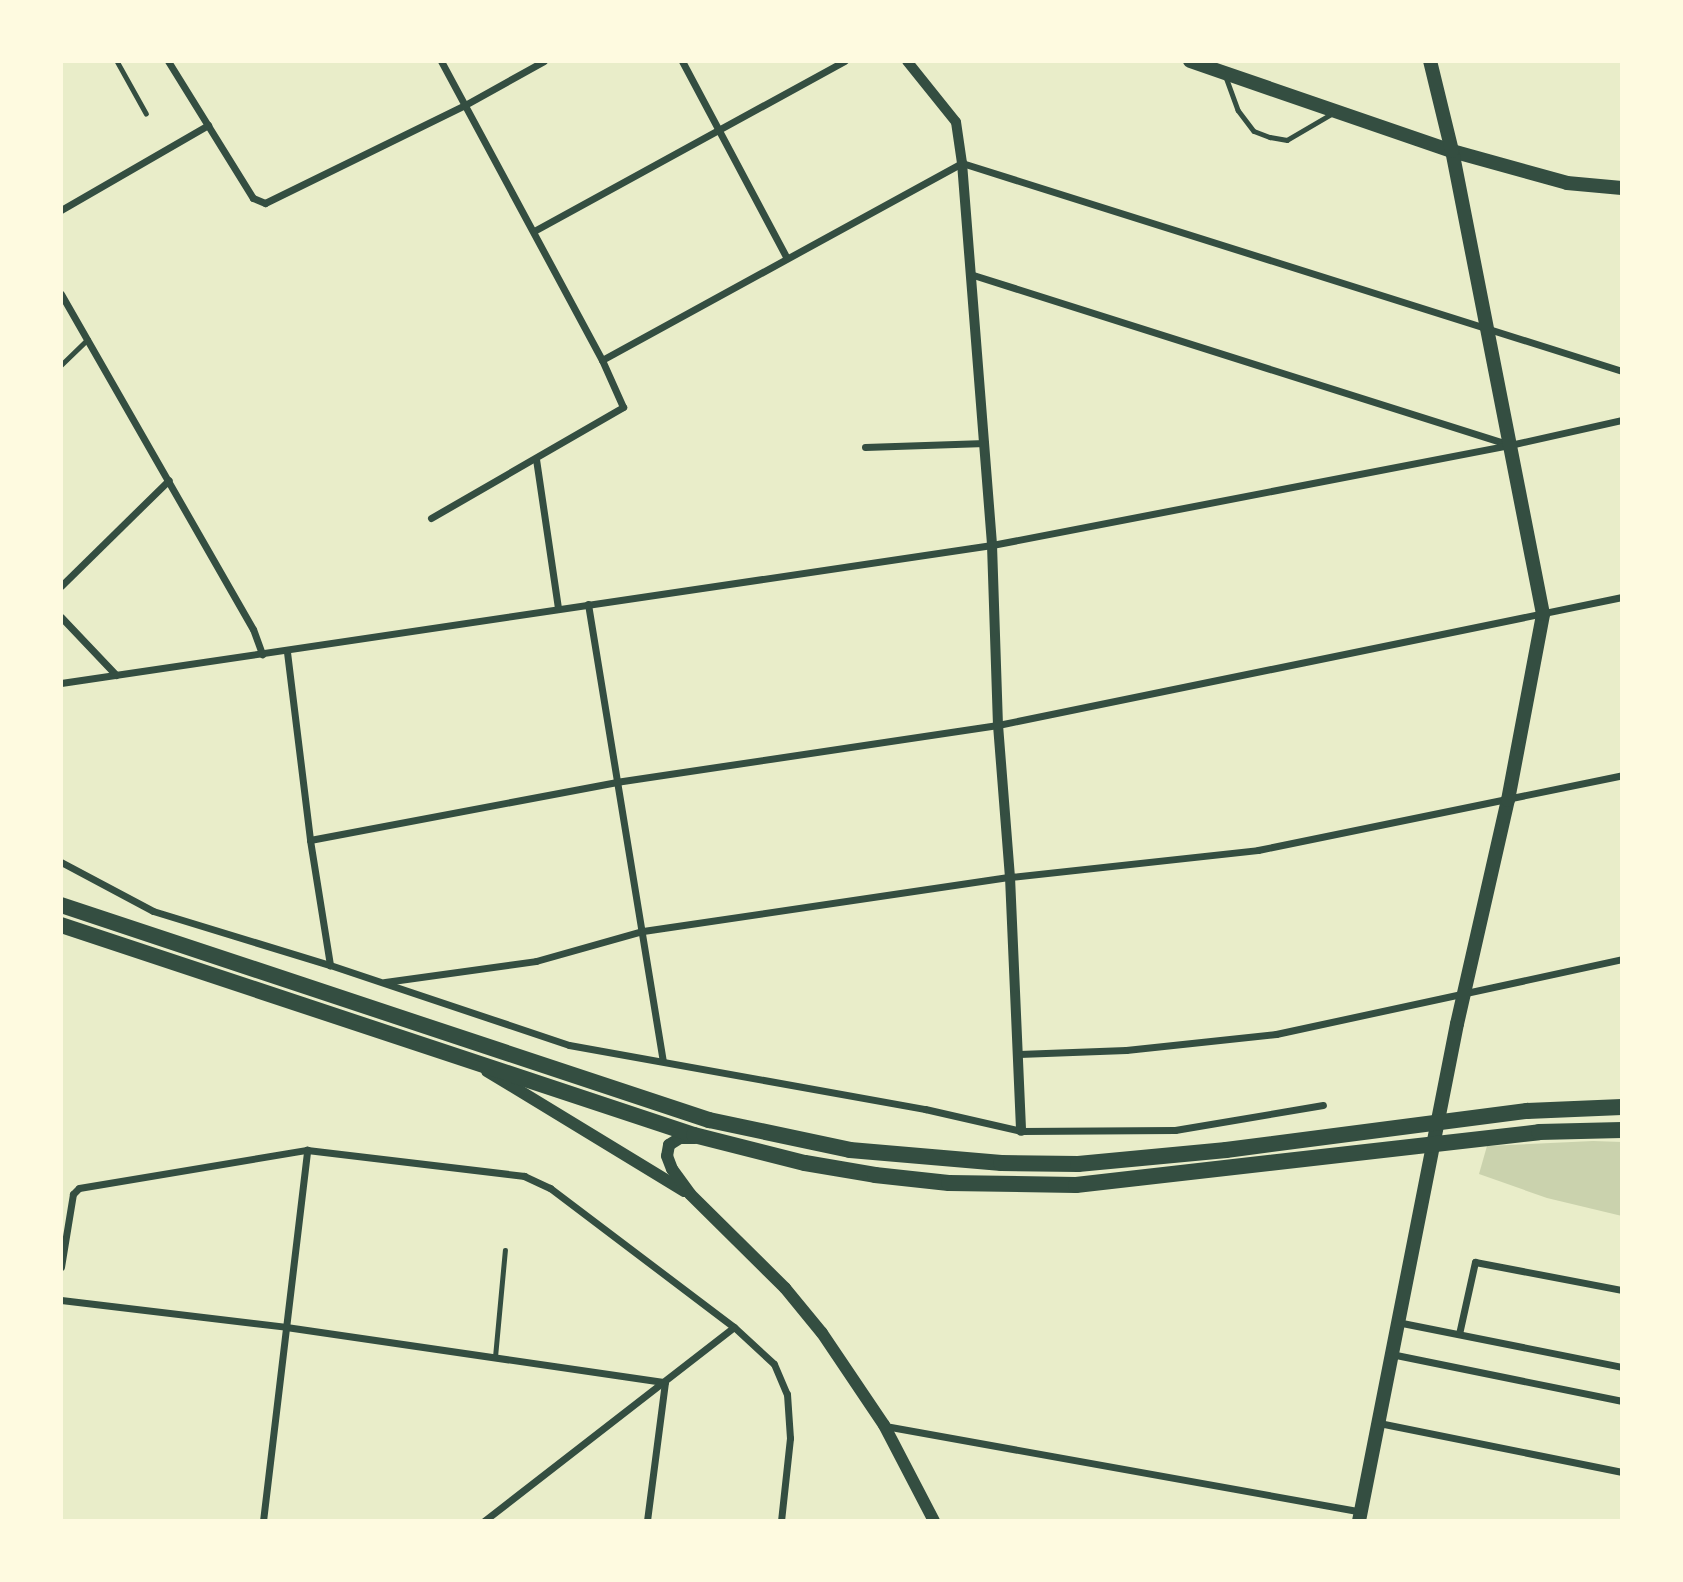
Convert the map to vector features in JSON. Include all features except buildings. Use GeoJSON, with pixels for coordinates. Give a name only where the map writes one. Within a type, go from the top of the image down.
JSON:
{"type":"FeatureCollection","features":[{"type":"Feature","properties":{"kind":"highway"},"geometry":{"type":"LineString","coordinates":[[61,905],[709,1120],[862,1152],[1001,1163],[1078,1164],[1226,1150],[1527,1111],[1622,1107]]}},
{"type":"Feature","properties":{"kind":"highway"},"geometry":{"type":"LineString","coordinates":[[61,925],[709,1139],[805,1163],[875,1175],[949,1183],[1063,1185],[1147,1179],[1539,1132],[1622,1130]]}},
{"type":"Feature","properties":{"kind":"main road"},"geometry":{"type":"LineString","coordinates":[[1190,61],[1452,151],[1567,183],[1622,188]]}},
{"type":"Feature","properties":{"kind":"main road"},"geometry":{"type":"LineString","coordinates":[[1360,1516],[1412,1242],[1457,1024],[1508,800],[1543,614],[1485,330],[1452,151],[1430,61]]}},
{"type":"Feature","properties":{"kind":"main road"},"geometry":{"type":"LineString","coordinates":[[475,1063],[690,1194]]}},
{"type":"Feature","properties":{"kind":"main road"},"geometry":{"type":"LineString","coordinates":[[709,1139],[680,1138],[671,1142],[667,1150],[668,1161],[690,1194],[785,1288],[822,1333],[884,1425],[934,1521]]}},
{"type":"Feature","properties":{"kind":"street"},"geometry":{"type":"LineString","coordinates":[[168,61],[253,198],[265,203],[465,105],[544,61]]}},
{"type":"Feature","properties":{"kind":"street"},"geometry":{"type":"LineString","coordinates":[[431,518],[623,407],[602,360],[441,61]]}},
{"type":"Feature","properties":{"kind":"street"},"geometry":{"type":"LineString","coordinates":[[682,61],[786,257]]}},
{"type":"Feature","properties":{"kind":"street"},"geometry":{"type":"LineString","coordinates":[[534,232],[844,61]]}},
{"type":"Feature","properties":{"kind":"street"},"geometry":{"type":"LineString","coordinates":[[907,61],[956,122],[962,163],[992,545],[1021,1131]]}},
{"type":"Feature","properties":{"kind":"street"},"geometry":{"type":"LineString","coordinates":[[61,210],[208,125]]}},
{"type":"Feature","properties":{"kind":"street"},"geometry":{"type":"LineString","coordinates":[[602,360],[962,163],[1622,371]]}},
{"type":"Feature","properties":{"kind":"street"},"geometry":{"type":"LineString","coordinates":[[970,274],[1510,445]]}},
{"type":"Feature","properties":{"kind":"street"},"geometry":{"type":"LineString","coordinates":[[61,294],[253,629],[262,654]]}},
{"type":"Feature","properties":{"kind":"street"},"geometry":{"type":"LineString","coordinates":[[61,683],[287,652],[558,608],[992,545],[1510,445],[1622,419]]}},
{"type":"Feature","properties":{"kind":"street"},"geometry":{"type":"LineString","coordinates":[[865,447],[985,443]]}},
{"type":"Feature","properties":{"kind":"street"},"geometry":{"type":"LineString","coordinates":[[536,459],[558,608]]}},
{"type":"Feature","properties":{"kind":"street"},"geometry":{"type":"LineString","coordinates":[[61,586],[169,480]]}},
{"type":"Feature","properties":{"kind":"street"},"geometry":{"type":"LineString","coordinates":[[310,840],[616,782],[999,724],[1622,597]]}},
{"type":"Feature","properties":{"kind":"street"},"geometry":{"type":"LineString","coordinates":[[588,604],[663,1061]]}},
{"type":"Feature","properties":{"kind":"street"},"geometry":{"type":"LineString","coordinates":[[61,617],[116,675]]}},
{"type":"Feature","properties":{"kind":"street"},"geometry":{"type":"LineString","coordinates":[[287,652],[310,840],[330,965]]}},
{"type":"Feature","properties":{"kind":"street"},"geometry":{"type":"LineString","coordinates":[[383,982],[536,961],[643,931],[1010,877],[1258,850],[1622,775]]}},
{"type":"Feature","properties":{"kind":"street"},"geometry":{"type":"LineString","coordinates":[[61,862],[153,911],[383,982],[569,1045],[925,1108],[1021,1131],[1175,1130],[1323,1105]]}},
{"type":"Feature","properties":{"kind":"street"},"geometry":{"type":"LineString","coordinates":[[1019,1054],[1126,1051],[1276,1034],[1622,959]]}},
{"type":"Feature","properties":{"kind":"street"},"geometry":{"type":"LineString","coordinates":[[263,1521],[307,1150]]}},
{"type":"Feature","properties":{"kind":"street"},"geometry":{"type":"LineString","coordinates":[[61,1267],[76,1189],[307,1150],[512,1174],[534,1179],[551,1188],[734,1327],[774,1364],[787,1394],[790,1437],[781,1521]]}},
{"type":"Feature","properties":{"kind":"street"},"geometry":{"type":"LineString","coordinates":[[1459,1334],[1475,1262],[1622,1290]]}},
{"type":"Feature","properties":{"kind":"street"},"geometry":{"type":"LineString","coordinates":[[61,1300],[286,1327],[665,1382]]}},
{"type":"Feature","properties":{"kind":"street"},"geometry":{"type":"LineString","coordinates":[[1397,1322],[1622,1367]]}},
{"type":"Feature","properties":{"kind":"street"},"geometry":{"type":"LineString","coordinates":[[484,1521],[734,1327]]}},
{"type":"Feature","properties":{"kind":"street"},"geometry":{"type":"LineString","coordinates":[[1391,1354],[1622,1401]]}},
{"type":"Feature","properties":{"kind":"street"},"geometry":{"type":"LineString","coordinates":[[647,1521],[665,1382]]}},
{"type":"Feature","properties":{"kind":"street"},"geometry":{"type":"LineString","coordinates":[[1378,1422],[1622,1472]]}},
{"type":"Feature","properties":{"kind":"street"},"geometry":{"type":"LineString","coordinates":[[884,1425],[1360,1516]]}},
{"type":"Feature","properties":{"kind":"lane"},"geometry":{"type":"LineString","coordinates":[[117,61],[146,113]]}},
{"type":"Feature","properties":{"kind":"lane"},"geometry":{"type":"LineString","coordinates":[[1224,73],[1238,110],[1254,131],[1270,137],[1287,139],[1335,111]]}},
{"type":"Feature","properties":{"kind":"lane"},"geometry":{"type":"LineString","coordinates":[[61,365],[88,339]]}},
{"type":"Feature","properties":{"kind":"lane"},"geometry":{"type":"LineString","coordinates":[[495,1357],[505,1251]]}},
{"type":"Feature","properties":{"kind":"green space"},"geometry":{"type":"Polygon","coordinates":[[[1622,1142],[1622,1216],[1547,1198],[1479,1174],[1487,1146],[1622,1142]]]}}]}
